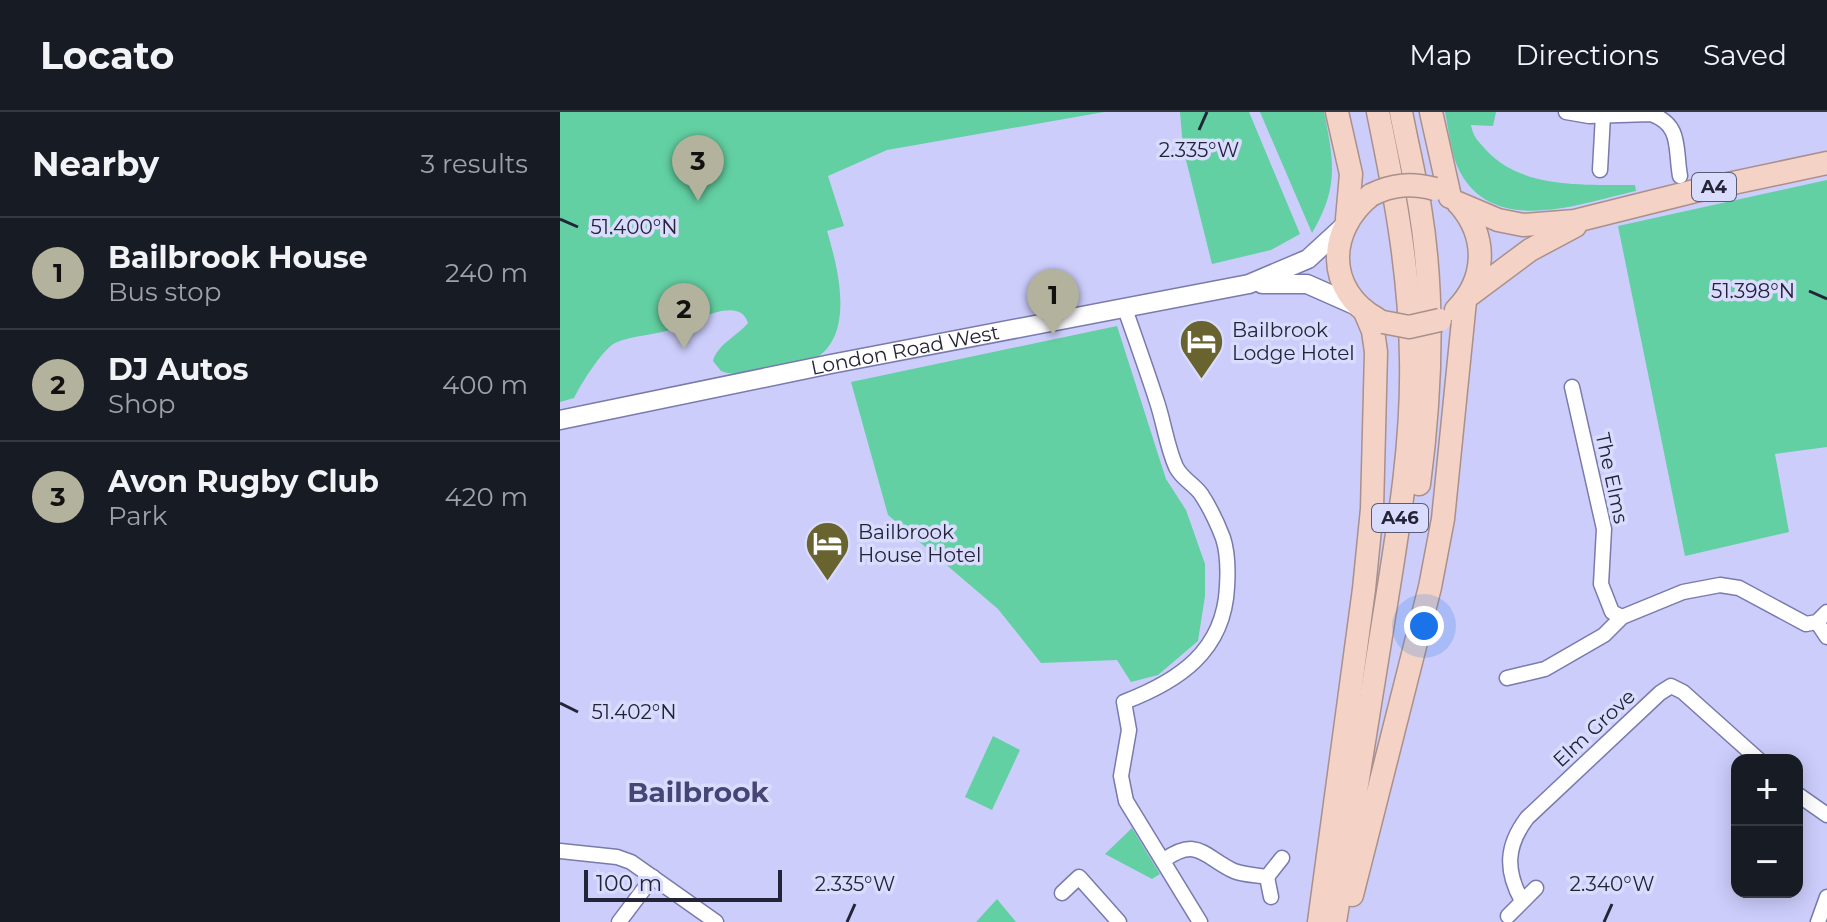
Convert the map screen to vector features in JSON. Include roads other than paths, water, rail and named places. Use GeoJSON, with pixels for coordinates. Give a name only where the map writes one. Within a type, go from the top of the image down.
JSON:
{"type":"FeatureCollection","features":[{"type":"Feature","properties":{"kind":"highway"},"geometry":{"type":"LineString","coordinates":[[1319,922],[1372,509],[1376,345],[1369,313],[1348,293],[1337,260],[1338,243],[1346,223],[1351,174],[1337,112]]}},
{"type":"Feature","properties":{"kind":"highway","name":"A46"},"geometry":{"type":"LineString","coordinates":[[1335,922],[1398,527],[1409,432],[1409,293],[1401,221],[1378,112]]}},
{"type":"Feature","properties":{"kind":"highway","name":"A46"},"geometry":{"type":"LineString","coordinates":[[1348,922],[1411,544],[1425,435],[1430,362],[1421,210],[1401,112]]}},
{"type":"Feature","properties":{"kind":"highway"},"geometry":{"type":"LineString","coordinates":[[1352,895],[1430,587],[1443,519],[1467,298],[1480,269],[1479,240],[1467,214],[1448,197],[1431,112]]}},
{"type":"Feature","properties":{"kind":"highway","name":"A4"},"geometry":{"type":"LineString","coordinates":[[1346,223],[1371,195],[1402,185],[1448,197],[1498,220],[1523,225],[1591,218],[1670,197],[1687,183],[1827,163]]}},
{"type":"Feature","properties":{"kind":"highway","name":"A4"},"geometry":{"type":"LineString","coordinates":[[1369,313],[1409,327],[1440,320],[1530,250],[1591,218]]}},
{"type":"Feature","properties":{"kind":"street"},"geometry":{"type":"LineString","coordinates":[[1566,112],[1589,116],[1651,114],[1670,123],[1687,183]]}},
{"type":"Feature","properties":{"kind":"street"},"geometry":{"type":"LineString","coordinates":[[1600,170],[1603,115]]}},
{"type":"Feature","properties":{"kind":"street","name":"London Road West"},"geometry":{"type":"LineString","coordinates":[[1249,284],[1308,259],[1346,223]]}},
{"type":"Feature","properties":{"kind":"street","name":"London Road West"},"geometry":{"type":"LineString","coordinates":[[560,420],[831,364],[1249,284],[1307,284],[1369,313]]}},
{"type":"Feature","properties":{"kind":"street"},"geometry":{"type":"LineString","coordinates":[[1125,309],[1158,404],[1175,465],[1200,494],[1223,537],[1228,569],[1226,597],[1219,625],[1204,652],[1181,674],[1157,689],[1124,702],[1129,730],[1121,776],[1126,801],[1200,922]]}},
{"type":"Feature","properties":{"kind":"street","name":"The Elms"},"geometry":{"type":"LineString","coordinates":[[1572,387],[1604,529],[1601,584],[1612,612],[1622,617]]}},
{"type":"Feature","properties":{"kind":"street"},"geometry":{"type":"LineString","coordinates":[[1507,678],[1545,669],[1604,635],[1622,617],[1683,592],[1720,585],[1739,588],[1806,624],[1822,617],[1827,637]]}},
{"type":"Feature","properties":{"kind":"street","name":"Elm Grove"},"geometry":{"type":"LineString","coordinates":[[1522,901],[1509,870],[1509,849],[1518,830],[1660,693],[1671,686],[1683,692],[1752,754]]}},
{"type":"Feature","properties":{"kind":"street"},"geometry":{"type":"LineString","coordinates":[[1803,799],[1827,815]]}},
{"type":"Feature","properties":{"kind":"street"},"geometry":{"type":"LineString","coordinates":[[1164,860],[1179,849],[1197,848],[1236,872],[1267,877]]}},
{"type":"Feature","properties":{"kind":"street"},"geometry":{"type":"LineString","coordinates":[[560,851],[617,857],[631,862],[716,922]]}},
{"type":"Feature","properties":{"kind":"street"},"geometry":{"type":"LineString","coordinates":[[1271,897],[1267,877],[1282,858]]}},
{"type":"Feature","properties":{"kind":"street"},"geometry":{"type":"LineString","coordinates":[[619,922],[653,877]]}},
{"type":"Feature","properties":{"kind":"street"},"geometry":{"type":"LineString","coordinates":[[1062,893],[1079,877],[1119,922]]}},
{"type":"Feature","properties":{"kind":"street"},"geometry":{"type":"LineString","coordinates":[[1508,916],[1536,888]]}},
{"type":"Feature","properties":{"kind":"street"},"geometry":{"type":"LineString","coordinates":[[1818,922],[1827,897]]}},
{"type":"Feature","properties":{"kind":"place","name":"Avon Rugby Club"},"geometry":{"type":"Point","coordinates":[698,201]}},
{"type":"Feature","properties":{"kind":"place","name":"Bailbrook House"},"geometry":{"type":"Point","coordinates":[1053,335]}},
{"type":"Feature","properties":{"kind":"place","name":"DJ Autos"},"geometry":{"type":"Point","coordinates":[684,349]}},
{"type":"Feature","properties":{"kind":"place","name":"Bailbrook Lodge Hotel"},"geometry":{"type":"Point","coordinates":[1201,381]}},
{"type":"Feature","properties":{"kind":"place","name":"Bailbrook House Hotel"},"geometry":{"type":"Point","coordinates":[827,583]}},
{"type":"Feature","properties":{"kind":"district","name":"Bailbrook"},"geometry":{"type":"Point","coordinates":[698,792]}}]}
